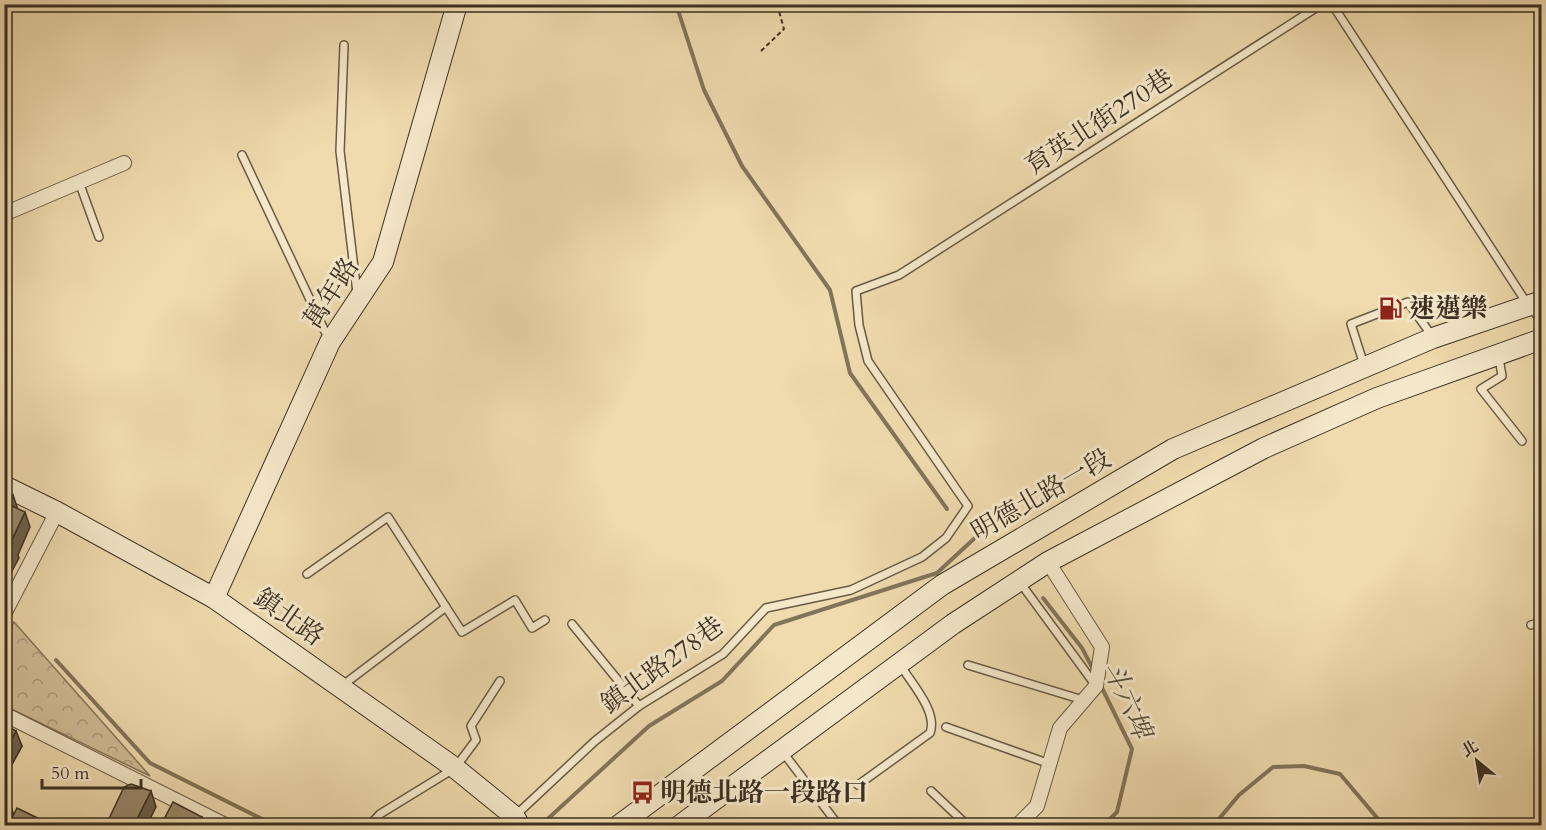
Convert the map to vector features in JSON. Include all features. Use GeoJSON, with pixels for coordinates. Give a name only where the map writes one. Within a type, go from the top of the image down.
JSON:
{"type":"FeatureCollection","features":[{"type":"Feature","properties":{"kind":"street","name":"萬年路"},"geometry":{"type":"LineString","coordinates":[[214,598],[330,342],[383,262],[457,4]]}},
{"type":"Feature","properties":{"kind":"street"},"geometry":{"type":"LineString","coordinates":[[4,214],[124,163]]}},
{"type":"Feature","properties":{"kind":"street","name":"明德北路一段"},"geometry":{"type":"LineString","coordinates":[[618,825],[942,585],[1173,449],[1365,369],[1433,338],[1535,303]]}},
{"type":"Feature","properties":{"kind":"street"},"geometry":{"type":"LineString","coordinates":[[679,825],[899,663],[1048,562],[1264,448],[1377,398],[1542,339]]}},
{"type":"Feature","properties":{"kind":"street","name":"鎮北路"},"geometry":{"type":"LineString","coordinates":[[4,486],[57,512],[214,598],[455,768],[517,821]]}},
{"type":"Feature","properties":{"kind":"street"},"geometry":{"type":"LineString","coordinates":[[6,609],[57,512]]}},
{"type":"Feature","properties":{"kind":"street"},"geometry":{"type":"LineString","coordinates":[[1017,825],[1037,806],[1060,728],[1096,686],[1102,647],[1048,562]]}},
{"type":"Feature","properties":{"kind":"street"},"geometry":{"type":"LineString","coordinates":[[4,714],[126,783],[222,824]]}},
{"type":"Feature","properties":{"kind":"lane","name":"育英北街270巷"},"geometry":{"type":"LineString","coordinates":[[968,506],[868,361],[859,325],[856,291],[899,275],[1322,4]]}},
{"type":"Feature","properties":{"kind":"lane"},"geometry":{"type":"LineString","coordinates":[[1332,4],[1535,303],[1542,321]]}},
{"type":"Feature","properties":{"kind":"lane"},"geometry":{"type":"LineString","coordinates":[[344,45],[340,151],[358,301]]}},
{"type":"Feature","properties":{"kind":"lane"},"geometry":{"type":"LineString","coordinates":[[242,155],[330,342]]}},
{"type":"Feature","properties":{"kind":"lane"},"geometry":{"type":"LineString","coordinates":[[79,182],[99,237]]}},
{"type":"Feature","properties":{"kind":"lane"},"geometry":{"type":"LineString","coordinates":[[1365,369],[1351,324],[1408,302],[1433,338]]}},
{"type":"Feature","properties":{"kind":"lane"},"geometry":{"type":"LineString","coordinates":[[1498,354],[1502,376],[1481,389],[1522,441]]}},
{"type":"Feature","properties":{"kind":"lane","name":"鎮北路278巷"},"geometry":{"type":"LineString","coordinates":[[517,821],[595,741],[639,706],[723,654],[766,608],[851,590],[922,557],[946,538],[968,506]]}},
{"type":"Feature","properties":{"kind":"lane"},"geometry":{"type":"LineString","coordinates":[[307,574],[388,517],[462,632],[515,600],[532,628],[545,620]]}},
{"type":"Feature","properties":{"kind":"lane"},"geometry":{"type":"LineString","coordinates":[[1019,580],[1096,686]]}},
{"type":"Feature","properties":{"kind":"lane"},"geometry":{"type":"LineString","coordinates":[[341,687],[446,607]]}},
{"type":"Feature","properties":{"kind":"lane"},"geometry":{"type":"LineString","coordinates":[[1532,625],[1542,622]]}},
{"type":"Feature","properties":{"kind":"lane"},"geometry":{"type":"LineString","coordinates":[[572,624],[639,706]]}},
{"type":"Feature","properties":{"kind":"lane"},"geometry":{"type":"LineString","coordinates":[[858,785],[930,733],[933,726],[931,716],[899,663]]}},
{"type":"Feature","properties":{"kind":"lane"},"geometry":{"type":"LineString","coordinates":[[968,665],[1083,700]]}},
{"type":"Feature","properties":{"kind":"lane"},"geometry":{"type":"LineString","coordinates":[[369,825],[380,814],[455,768],[476,740],[471,726],[500,681]]}},
{"type":"Feature","properties":{"kind":"lane"},"geometry":{"type":"LineString","coordinates":[[946,727],[1050,764]]}},
{"type":"Feature","properties":{"kind":"lane"},"geometry":{"type":"LineString","coordinates":[[782,751],[838,825]]}},
{"type":"Feature","properties":{"kind":"lane"},"geometry":{"type":"LineString","coordinates":[[930,791],[968,825]]}},
{"type":"Feature","properties":{"kind":"path"},"geometry":{"type":"LineString","coordinates":[[761,51],[784,29],[777,4]]}},
{"type":"Feature","properties":{"kind":"green space"},"geometry":{"type":"Polygon","coordinates":[[[14,622],[150,776],[5,706],[5,640],[14,622]]]}},
{"type":"Feature","properties":{"kind":"building"},"geometry":{"type":"Polygon","coordinates":[[[6,491],[13,495],[10,505],[25,512],[4,560],[4,494],[6,491]]]}},
{"type":"Feature","properties":{"kind":"building"},"geometry":{"type":"Polygon","coordinates":[[[4,724],[16,731],[6,750],[4,749],[4,724]]]}},
{"type":"Feature","properties":{"kind":"building"},"geometry":{"type":"Polygon","coordinates":[[[131,784],[151,791],[134,825],[106,825],[124,787],[131,784]]]}},
{"type":"Feature","properties":{"kind":"building"},"geometry":{"type":"Polygon","coordinates":[[[4,798],[9,800],[4,809],[4,798]]]}},
{"type":"Feature","properties":{"kind":"building"},"geometry":{"type":"Polygon","coordinates":[[[173,802],[202,817],[197,825],[161,825],[173,802]]]}},
{"type":"Feature","properties":{"kind":"building"},"geometry":{"type":"Polygon","coordinates":[[[17,808],[52,825],[9,824],[17,808]]]}},
{"type":"Feature","properties":{"kind":"waterway"},"geometry":{"type":"LineString","coordinates":[[676,4],[704,90],[742,166],[830,290],[850,373],[947,509]]}},
{"type":"Feature","properties":{"kind":"waterway"},"geometry":{"type":"LineString","coordinates":[[540,826],[649,726],[722,681],[774,625],[937,573],[977,536]]}},
{"type":"Feature","properties":{"kind":"waterway","name":"斗六埤"},"geometry":{"type":"LineString","coordinates":[[1043,598],[1082,648],[1094,671]]}},
{"type":"Feature","properties":{"kind":"waterway"},"geometry":{"type":"LineString","coordinates":[[56,660],[150,763],[276,826]]}},
{"type":"Feature","properties":{"kind":"waterway","name":"斗六埤"},"geometry":{"type":"LineString","coordinates":[[1101,686],[1132,749],[1117,812],[1103,826]]}},
{"type":"Feature","properties":{"kind":"waterway","name":"斗六埤"},"geometry":{"type":"LineString","coordinates":[[1213,826],[1239,795],[1273,767],[1304,766],[1340,774],[1384,826]]}},
{"type":"Feature","properties":{"kind":"place","name":"速邁樂"},"geometry":{"type":"Point","coordinates":[1391,308]}},
{"type":"Feature","properties":{"kind":"place","name":"明德北路一段路口"},"geometry":{"type":"Point","coordinates":[642,792]}}]}
